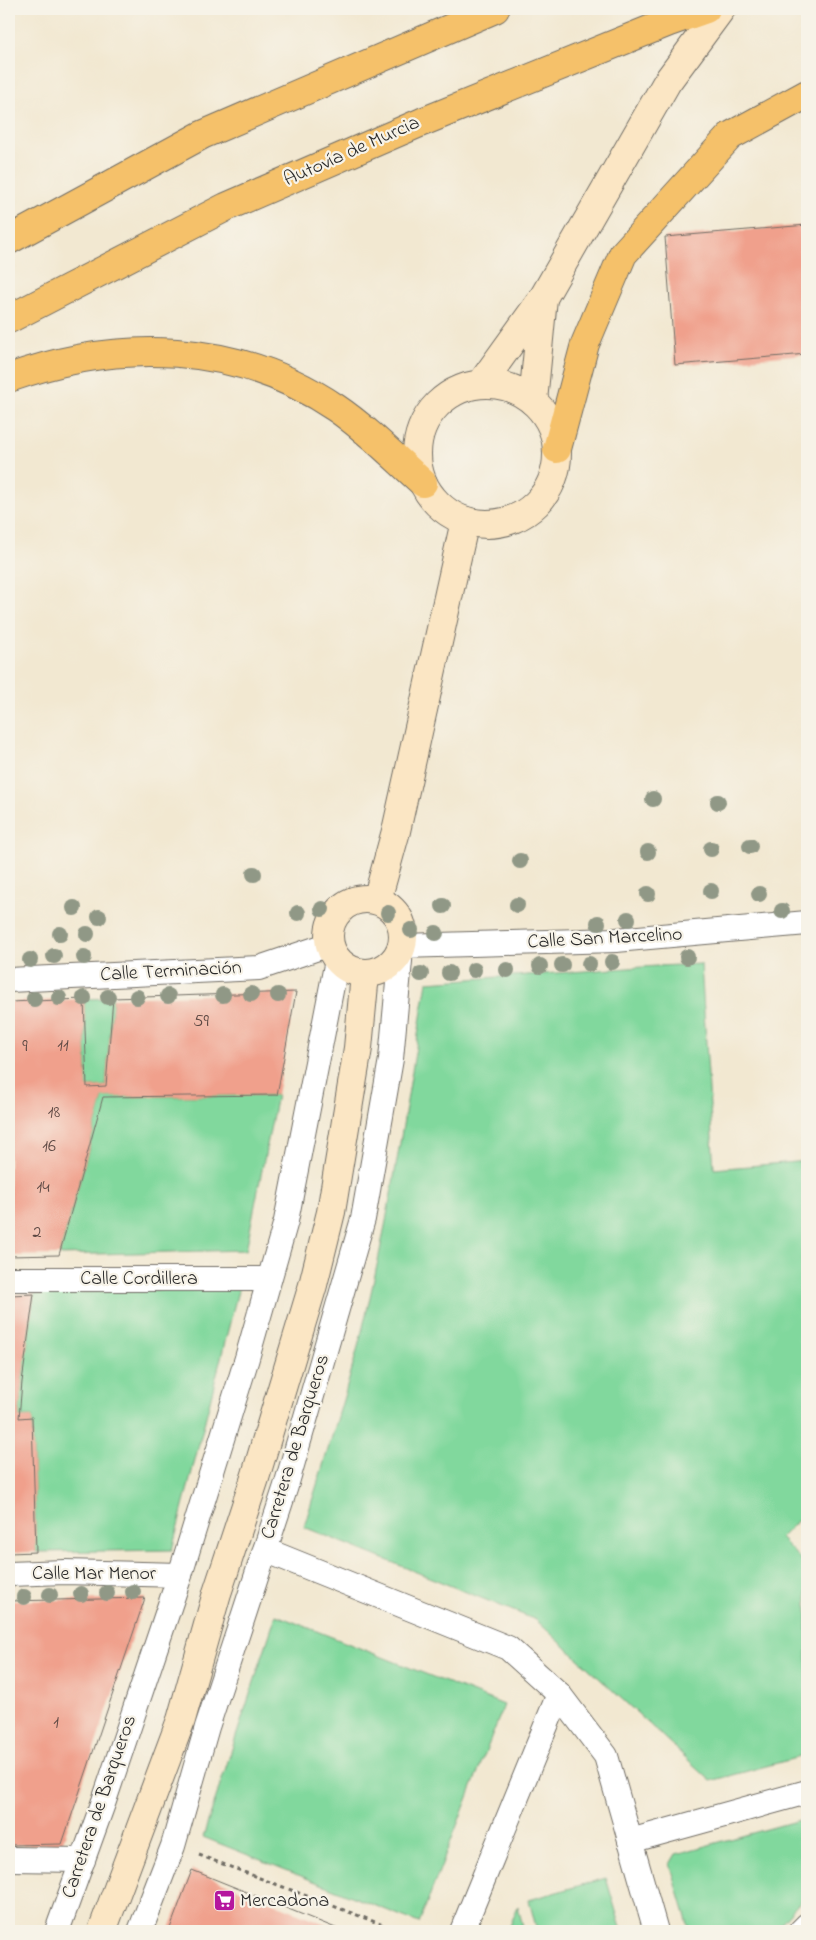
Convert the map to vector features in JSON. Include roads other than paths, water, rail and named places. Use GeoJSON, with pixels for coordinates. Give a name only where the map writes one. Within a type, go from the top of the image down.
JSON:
{"type":"FeatureCollection","features":[{"type":"Feature","properties":{"kind":"highway"},"geometry":{"type":"LineString","coordinates":[[9,240],[202,135],[495,9]]}},
{"type":"Feature","properties":{"kind":"highway","name":"Autovía de Murcia"},"geometry":{"type":"LineString","coordinates":[[9,319],[226,207],[422,122],[669,22],[706,9]]}},
{"type":"Feature","properties":{"kind":"highway"},"geometry":{"type":"LineString","coordinates":[[557,449],[585,344],[623,254],[730,136],[807,94]]}},
{"type":"Feature","properties":{"kind":"highway"},"geometry":{"type":"LineString","coordinates":[[9,378],[32,370],[107,354],[166,351],[227,359],[286,379],[337,408],[422,483]]}},
{"type":"Feature","properties":{"kind":"main road"},"geometry":{"type":"LineString","coordinates":[[481,384],[543,298],[667,82],[721,9]]}},
{"type":"Feature","properties":{"kind":"main road"},"geometry":{"type":"LineString","coordinates":[[533,401],[543,298]]}},
{"type":"Feature","properties":{"kind":"main road"},"geometry":{"type":"LineString","coordinates":[[481,384],[509,387],[533,401],[550,422],[557,449],[555,472],[546,493],[530,509],[510,521],[488,525],[465,521],[447,513],[433,499],[422,483],[417,450],[427,418],[450,394],[481,384]]}},
{"type":"Feature","properties":{"kind":"main road"},"geometry":{"type":"LineString","coordinates":[[377,900],[398,821],[465,521]]}},
{"type":"Feature","properties":{"kind":"main road"},"geometry":{"type":"LineString","coordinates":[[355,900],[377,900],[396,913],[403,935],[401,948],[395,960],[386,968],[365,974],[355,972],[345,967],[334,952],[329,933],[331,922],[345,905],[355,900]]}},
{"type":"Feature","properties":{"kind":"main road","name":"Carretera de Barqueros"},"geometry":{"type":"LineString","coordinates":[[102,1931],[181,1720],[217,1593],[255,1478],[313,1285],[333,1202],[358,1048],[365,974]]}},
{"type":"Feature","properties":{"kind":"street","name":"Calle San Marcelino"},"geometry":{"type":"LineString","coordinates":[[401,948],[616,940],[807,923]]}},
{"type":"Feature","properties":{"kind":"street","name":"Carretera de Barqueros"},"geometry":{"type":"LineString","coordinates":[[140,1931],[173,1846],[207,1727],[286,1486],[363,1220],[391,1059],[401,948]]}},
{"type":"Feature","properties":{"kind":"street","name":"Carretera de Barqueros"},"geometry":{"type":"LineString","coordinates":[[57,1931],[180,1575],[247,1358],[286,1221],[334,952]]}},
{"type":"Feature","properties":{"kind":"street","name":"Calle Terminación"},"geometry":{"type":"LineString","coordinates":[[9,980],[259,968],[334,952]]}},
{"type":"Feature","properties":{"kind":"street","name":"Calle Cordillera"},"geometry":{"type":"LineString","coordinates":[[9,1279],[269,1279]]}},
{"type":"Feature","properties":{"kind":"street"},"geometry":{"type":"LineString","coordinates":[[265,1550],[508,1648],[558,1694],[606,1756],[656,1931]]}},
{"type":"Feature","properties":{"kind":"street","name":"Calle Mar Menor"},"geometry":{"type":"LineString","coordinates":[[9,1574],[64,1572],[180,1575]]}},
{"type":"Feature","properties":{"kind":"street"},"geometry":{"type":"LineString","coordinates":[[462,1931],[558,1694]]}},
{"type":"Feature","properties":{"kind":"street"},"geometry":{"type":"LineString","coordinates":[[630,1841],[807,1792]]}},
{"type":"Feature","properties":{"kind":"street"},"geometry":{"type":"LineString","coordinates":[[9,1859],[83,1860]]}},
{"type":"Feature","properties":{"kind":"street"},"geometry":{"type":"LineString","coordinates":[[801,1931],[807,1925]]}},
{"type":"Feature","properties":{"kind":"place","name":"Mercadona"},"geometry":{"type":"Point","coordinates":[224,1901]}}]}
